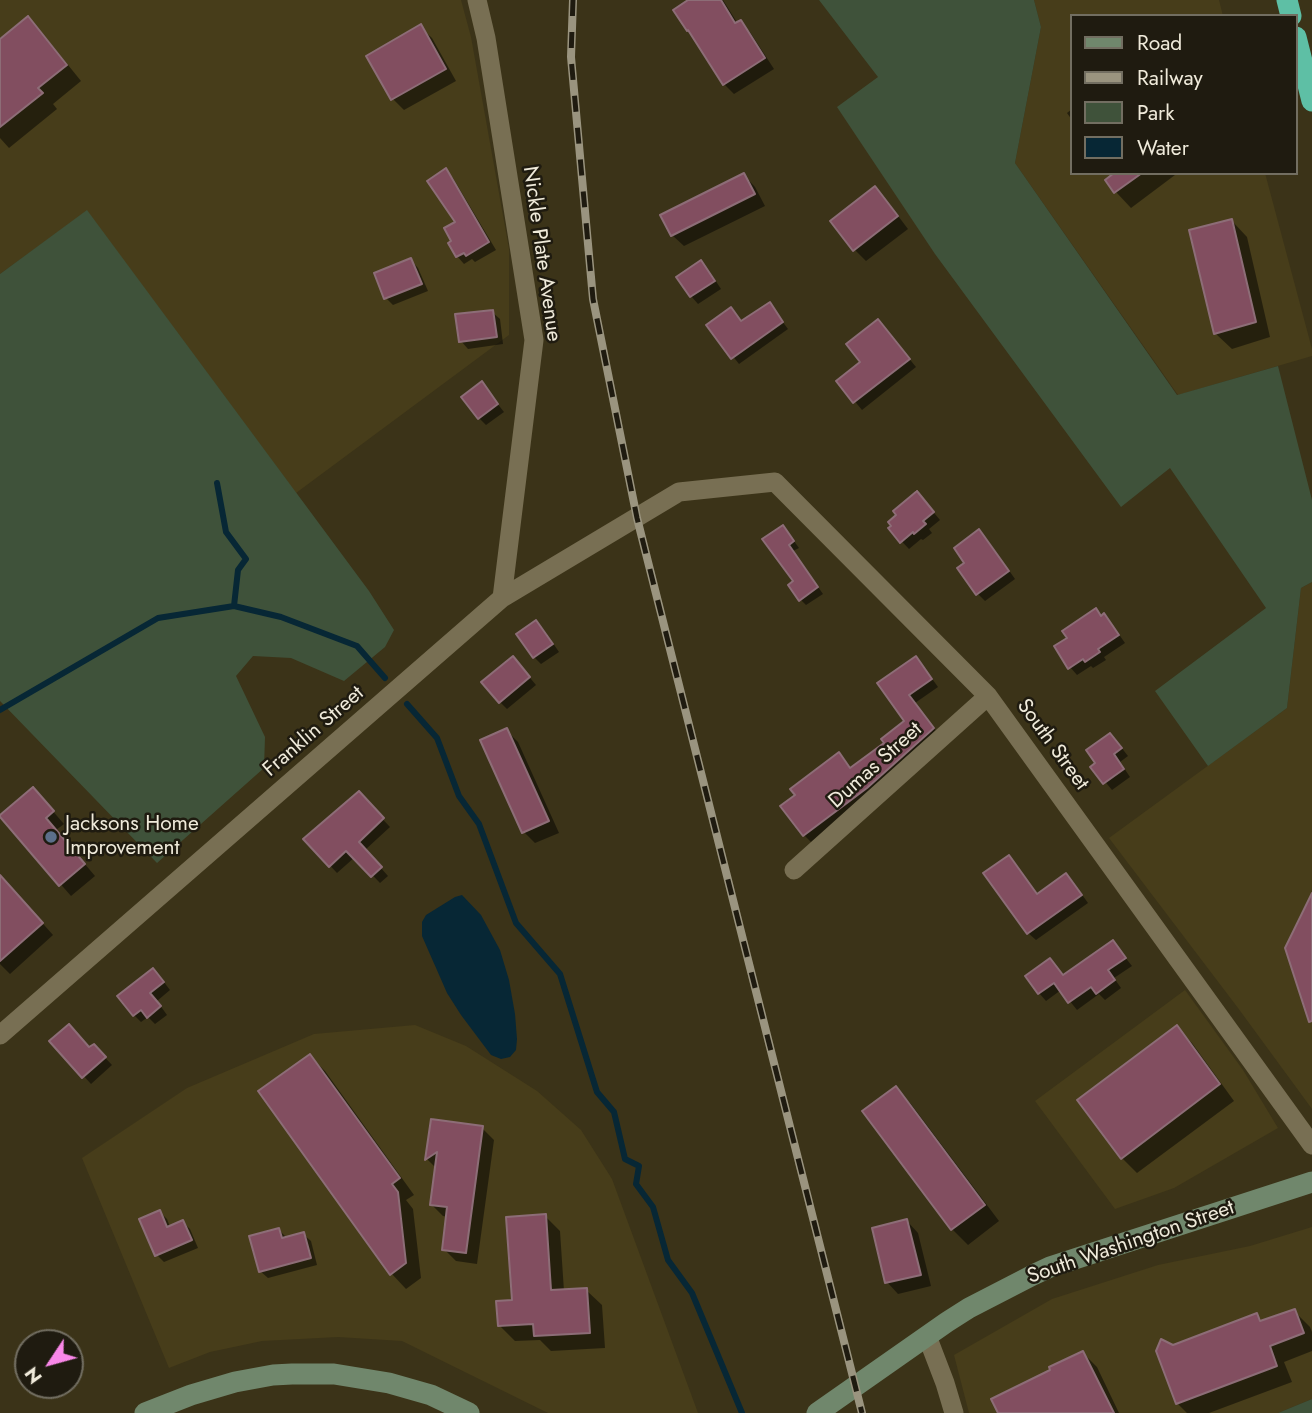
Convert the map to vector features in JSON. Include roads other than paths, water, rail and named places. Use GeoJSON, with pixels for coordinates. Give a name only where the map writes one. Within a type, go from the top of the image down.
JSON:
{"type":"FeatureCollection","features":[{"type":"Feature","properties":{"kind":"highway"},"geometry":{"type":"LineString","coordinates":[[1298,45],[1312,101]]}},
{"type":"Feature","properties":{"kind":"main road","name":"South Washington Street"},"geometry":{"type":"LineString","coordinates":[[817,1413],[969,1308],[1050,1267],[1312,1182]]}},
{"type":"Feature","properties":{"kind":"main road"},"geometry":{"type":"LineString","coordinates":[[145,1413],[235,1382],[292,1374],[344,1375],[389,1382],[430,1395],[469,1413]]}},
{"type":"Feature","properties":{"kind":"street","name":"Nickle Plate Avenue"},"geometry":{"type":"LineString","coordinates":[[477,0],[486,37],[534,340],[502,598]]}},
{"type":"Feature","properties":{"kind":"street","name":"South Street"},"geometry":{"type":"LineString","coordinates":[[679,492],[775,482],[988,696],[1312,1144]]}},
{"type":"Feature","properties":{"kind":"street","name":"Franklin Street"},"geometry":{"type":"LineString","coordinates":[[0,1035],[502,598],[679,492]]}},
{"type":"Feature","properties":{"kind":"street","name":"Dumas Street"},"geometry":{"type":"LineString","coordinates":[[794,870],[988,696]]}},
{"type":"Feature","properties":{"kind":"street"},"geometry":{"type":"LineString","coordinates":[[927,1336],[954,1413]]}},
{"type":"Feature","properties":{"kind":"water"},"geometry":{"type":"Polygon","coordinates":[[[462,895],[481,915],[500,950],[509,980],[517,1039],[516,1050],[510,1057],[501,1059],[491,1055],[461,1015],[447,993],[422,936],[422,922],[426,915],[462,895]]]}},
{"type":"Feature","properties":{"kind":"waterway"},"geometry":{"type":"LineString","coordinates":[[217,483],[226,532],[246,559],[238,570],[234,606]]}},
{"type":"Feature","properties":{"kind":"waterway"},"geometry":{"type":"LineString","coordinates":[[0,710],[158,618],[234,606],[281,617],[357,646],[385,678]]}},
{"type":"Feature","properties":{"kind":"waterway"},"geometry":{"type":"LineString","coordinates":[[407,704],[437,738],[459,796],[479,824],[516,923],[560,974],[597,1092],[614,1112],[625,1159],[639,1166],[636,1184],[653,1207],[668,1260],[692,1293],[742,1413]]}},
{"type":"Feature","properties":{"kind":"railway"},"geometry":{"type":"LineString","coordinates":[[573,0],[571,57],[593,299],[637,518],[862,1413]]}},
{"type":"Feature","properties":{"kind":"place","name":"Jacksons Home Improvement"},"geometry":{"type":"Point","coordinates":[51,837]}}]}
